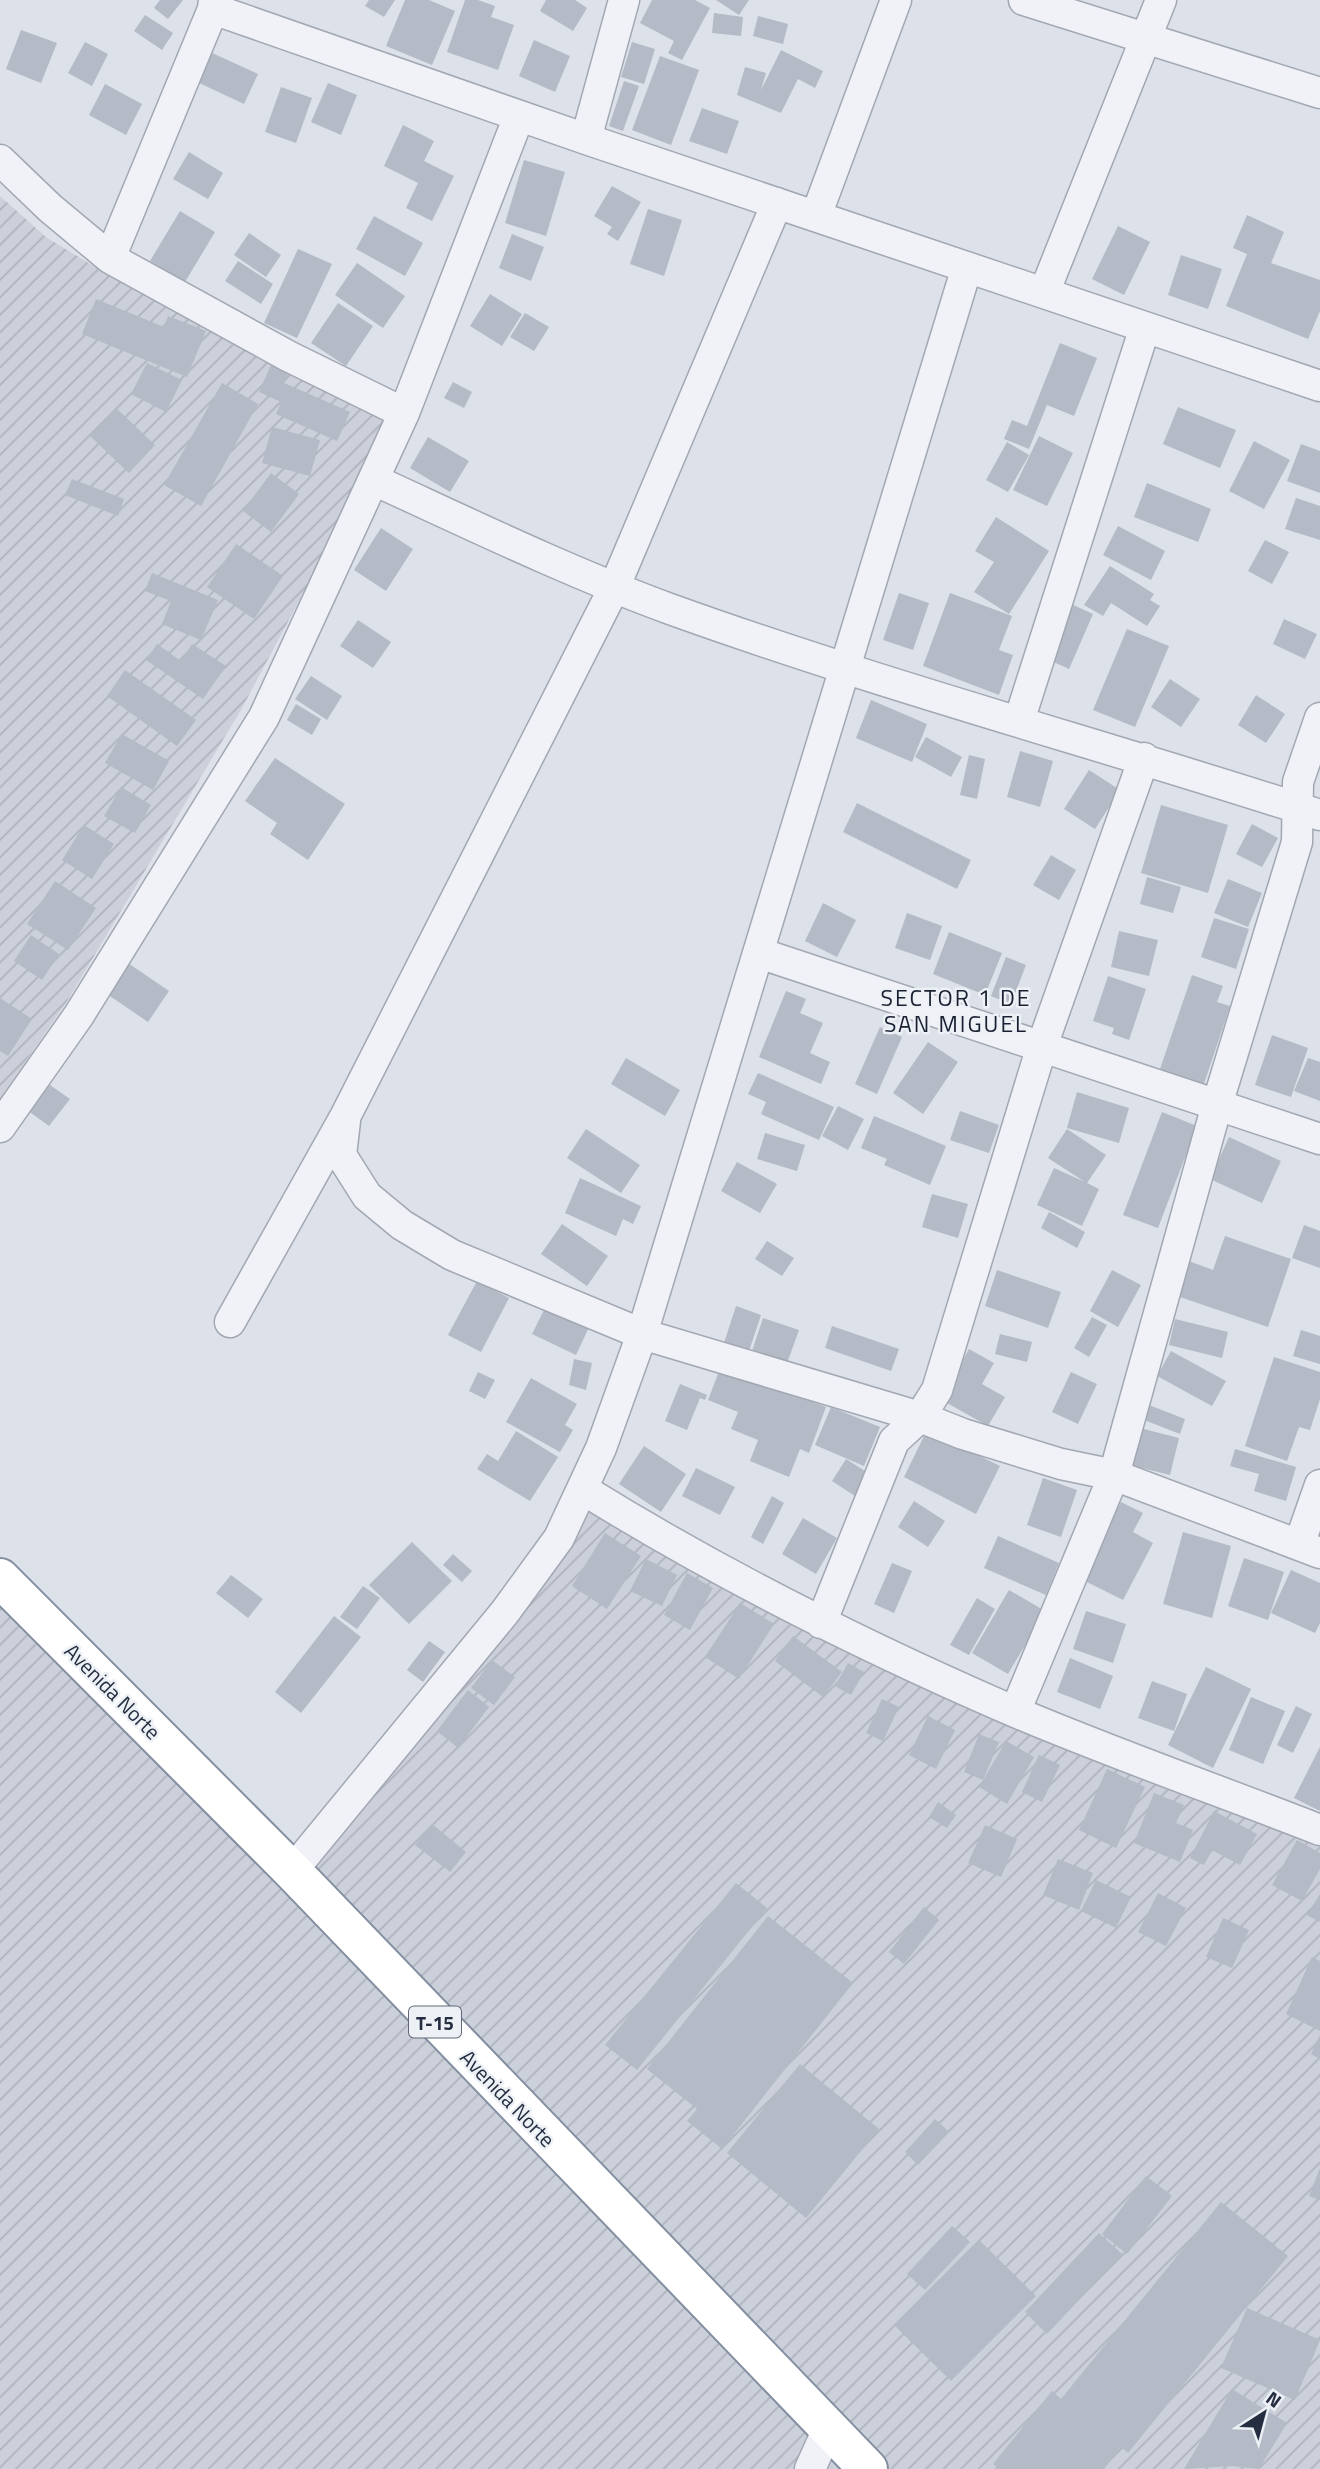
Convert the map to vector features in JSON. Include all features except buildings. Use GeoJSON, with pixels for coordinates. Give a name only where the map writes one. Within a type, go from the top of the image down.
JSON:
{"type":"FeatureCollection","features":[{"type":"Feature","properties":{"kind":"highway","name":"Avenida Norte"},"geometry":{"type":"LineString","coordinates":[[0,1578],[292,1871],[868,2469]]}},
{"type":"Feature","properties":{"kind":"street"},"geometry":{"type":"LineString","coordinates":[[586,139],[624,0]]}},
{"type":"Feature","properties":{"kind":"street"},"geometry":{"type":"LineString","coordinates":[[816,216],[896,0]]}},
{"type":"Feature","properties":{"kind":"street"},"geometry":{"type":"LineString","coordinates":[[1024,0],[1320,93]]}},
{"type":"Feature","properties":{"kind":"street"},"geometry":{"type":"LineString","coordinates":[[1044,293],[1161,0]]}},
{"type":"Feature","properties":{"kind":"street"},"geometry":{"type":"LineString","coordinates":[[110,258],[214,5],[586,139],[1320,386]]}},
{"type":"Feature","properties":{"kind":"street"},"geometry":{"type":"LineString","coordinates":[[0,1127],[79,1016],[264,717],[404,413],[520,116]]}},
{"type":"Feature","properties":{"kind":"street"},"geometry":{"type":"LineString","coordinates":[[0,160],[50,208],[110,258],[288,356],[404,413]]}},
{"type":"Feature","properties":{"kind":"street"},"geometry":{"type":"LineString","coordinates":[[230,1322],[346,1115],[615,586],[777,203]]}},
{"type":"Feature","properties":{"kind":"street"},"geometry":{"type":"LineString","coordinates":[[292,1871],[505,1612],[559,1538],[584,1490],[642,1334],[967,267]]}},
{"type":"Feature","properties":{"kind":"street"},"geometry":{"type":"LineString","coordinates":[[1019,721],[1145,327]]}},
{"type":"Feature","properties":{"kind":"street"},"geometry":{"type":"LineString","coordinates":[[374,480],[522,548],[667,608],[846,669],[1144,758],[1309,812]]}},
{"type":"Feature","properties":{"kind":"street"},"geometry":{"type":"LineString","coordinates":[[1015,1712],[1114,1475],[1217,1105],[1297,842],[1309,812],[1298,782],[1320,718]]}},
{"type":"Feature","properties":{"kind":"street"},"geometry":{"type":"LineString","coordinates":[[821,1622],[894,1441],[920,1417],[937,1390],[1042,1046],[1144,758]]}},
{"type":"Feature","properties":{"kind":"street"},"geometry":{"type":"LineString","coordinates":[[759,953],[1320,1139]]}},
{"type":"Feature","properties":{"kind":"street"},"geometry":{"type":"LineString","coordinates":[[346,1115],[341,1155],[367,1196],[402,1225],[452,1255],[642,1334],[920,1417],[963,1434],[1049,1461],[1114,1475],[1309,1549],[1320,1485]]}},
{"type":"Feature","properties":{"kind":"street"},"geometry":{"type":"LineString","coordinates":[[584,1490],[647,1529],[821,1622],[1015,1712],[1320,1830]]}},
{"type":"Feature","properties":{"kind":"street"},"geometry":{"type":"LineString","coordinates":[[810,2469],[828,2429]]}},
{"type":"Feature","properties":{"kind":"shaded area"},"geometry":{"type":"Polygon","coordinates":[[[0,196],[46,237],[95,267],[396,419],[242,708],[66,1003],[0,1098],[0,196]]]}},
{"type":"Feature","properties":{"kind":"shaded area"},"geometry":{"type":"Polygon","coordinates":[[[591,1503],[1320,1840],[1320,2469],[0,2469],[0,1559],[309,1870],[591,1503]]]}},
{"type":"Feature","properties":{"kind":"district","name":"SECTOR 1 DE SAN MIGUEL"},"geometry":{"type":"Point","coordinates":[956,1010]}}]}
